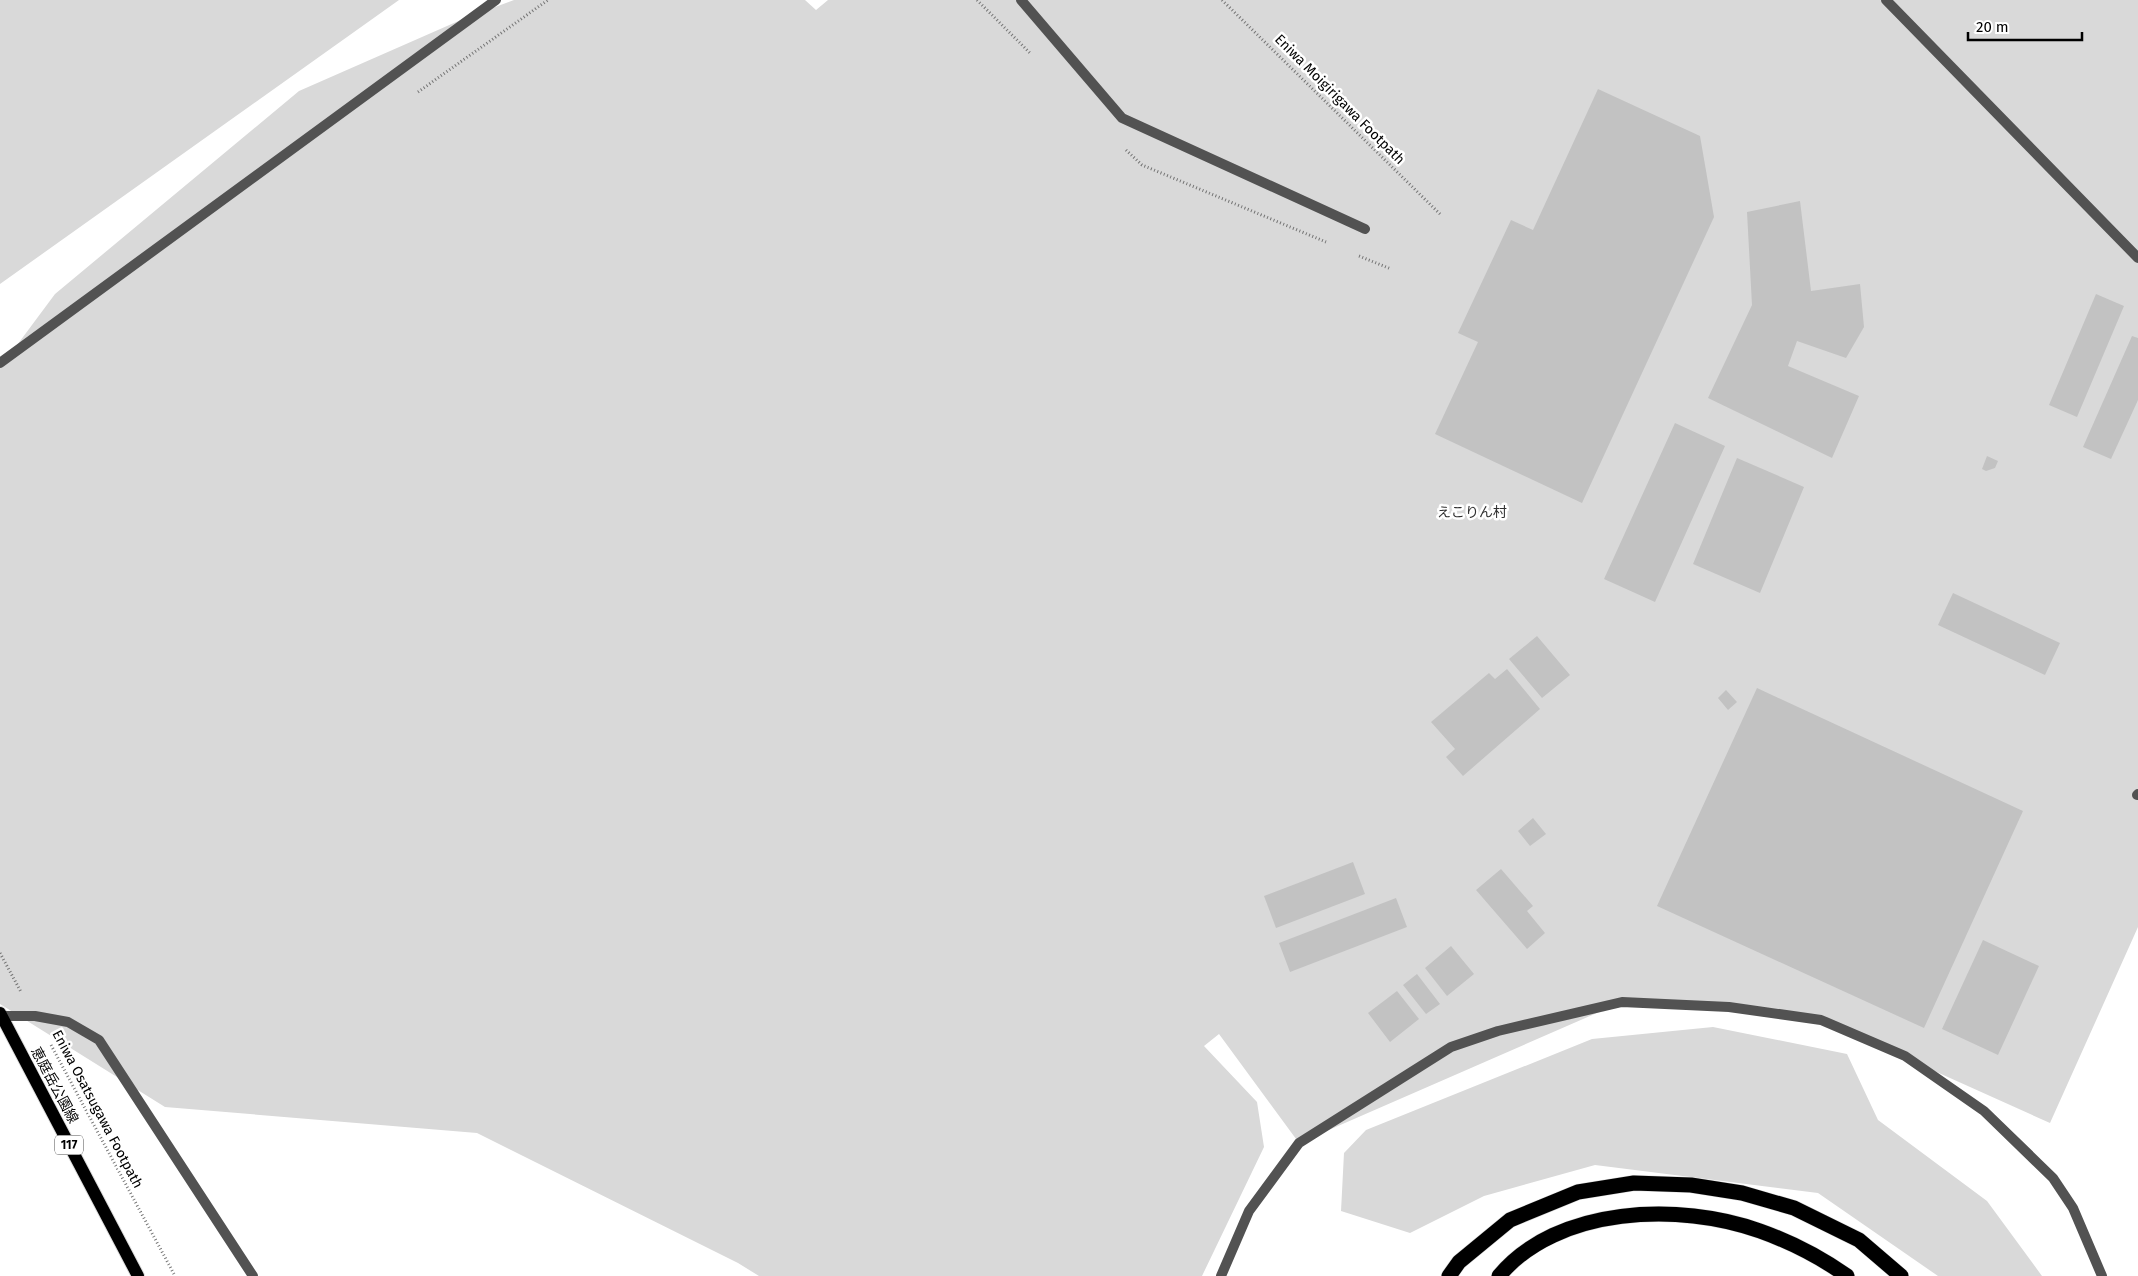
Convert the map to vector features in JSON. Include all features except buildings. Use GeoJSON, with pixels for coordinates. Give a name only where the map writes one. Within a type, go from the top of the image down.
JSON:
{"type":"FeatureCollection","features":[{"type":"Feature","properties":{"kind":"highway"},"geometry":{"type":"LineString","coordinates":[[1449,1276],[1459,1262],[1510,1220],[1578,1192],[1634,1183],[1691,1185],[1742,1193],[1794,1208],[1858,1240],[1901,1276]]}},
{"type":"Feature","properties":{"kind":"highway"},"geometry":{"type":"LineString","coordinates":[[1499,1276],[1511,1262],[1549,1237],[1590,1221],[1647,1214],[1701,1216],[1759,1230],[1820,1257],[1847,1276]]}},
{"type":"Feature","properties":{"kind":"main road","name":"恵庭岳公園線"},"geometry":{"type":"LineString","coordinates":[[1,1015],[138,1276]]}},
{"type":"Feature","properties":{"kind":"street"},"geometry":{"type":"LineString","coordinates":[[0,362],[496,0]]}},
{"type":"Feature","properties":{"kind":"street"},"geometry":{"type":"LineString","coordinates":[[1021,0],[1122,118],[1365,229]]}},
{"type":"Feature","properties":{"kind":"street"},"geometry":{"type":"LineString","coordinates":[[1886,0],[2138,258]]}},
{"type":"Feature","properties":{"kind":"street"},"geometry":{"type":"LineString","coordinates":[[1220,1276],[1249,1212],[1299,1142],[1451,1047],[1498,1031],[1622,1002],[1729,1007],[1821,1020],[1905,1056],[1984,1111],[2052,1178],[2073,1208],[2102,1276]]}},
{"type":"Feature","properties":{"kind":"street"},"geometry":{"type":"LineString","coordinates":[[1,1015],[35,1016],[68,1022],[99,1040],[253,1276]]}},
{"type":"Feature","properties":{"kind":"path","name":"Eniwa Moigirigawa Footpath"},"geometry":{"type":"LineString","coordinates":[[1222,0],[1441,215]]}},
{"type":"Feature","properties":{"kind":"path","name":"Eniwa Osatsugawa Footpath"},"geometry":{"type":"LineString","coordinates":[[0,953],[174,1276]]}},
{"type":"Feature","properties":{"kind":"green space"},"geometry":{"type":"Polygon","coordinates":[[[0,0],[399,0],[0,284],[0,0]]]}},
{"type":"Feature","properties":{"kind":"green space","name":"えこりん村"},"geometry":{"type":"Polygon","coordinates":[[[514,0],[805,0],[816,10],[828,0],[2138,0],[2138,927],[2050,1123],[1821,1020],[1622,1002],[1299,1143],[1219,1034],[1204,1046],[1257,1102],[1264,1147],[1202,1276],[759,1276],[738,1263],[477,1133],[165,1107],[0,1004],[0,368],[55,294],[299,91],[463,19],[514,0]]]}},
{"type":"Feature","properties":{"kind":"green space"},"geometry":{"type":"Polygon","coordinates":[[[1713,1027],[1847,1054],[1878,1120],[1987,1201],[2042,1276],[1938,1276],[1818,1193],[1595,1165],[1484,1196],[1410,1233],[1341,1211],[1344,1153],[1366,1130],[1592,1039],[1713,1027]]]}}]}
